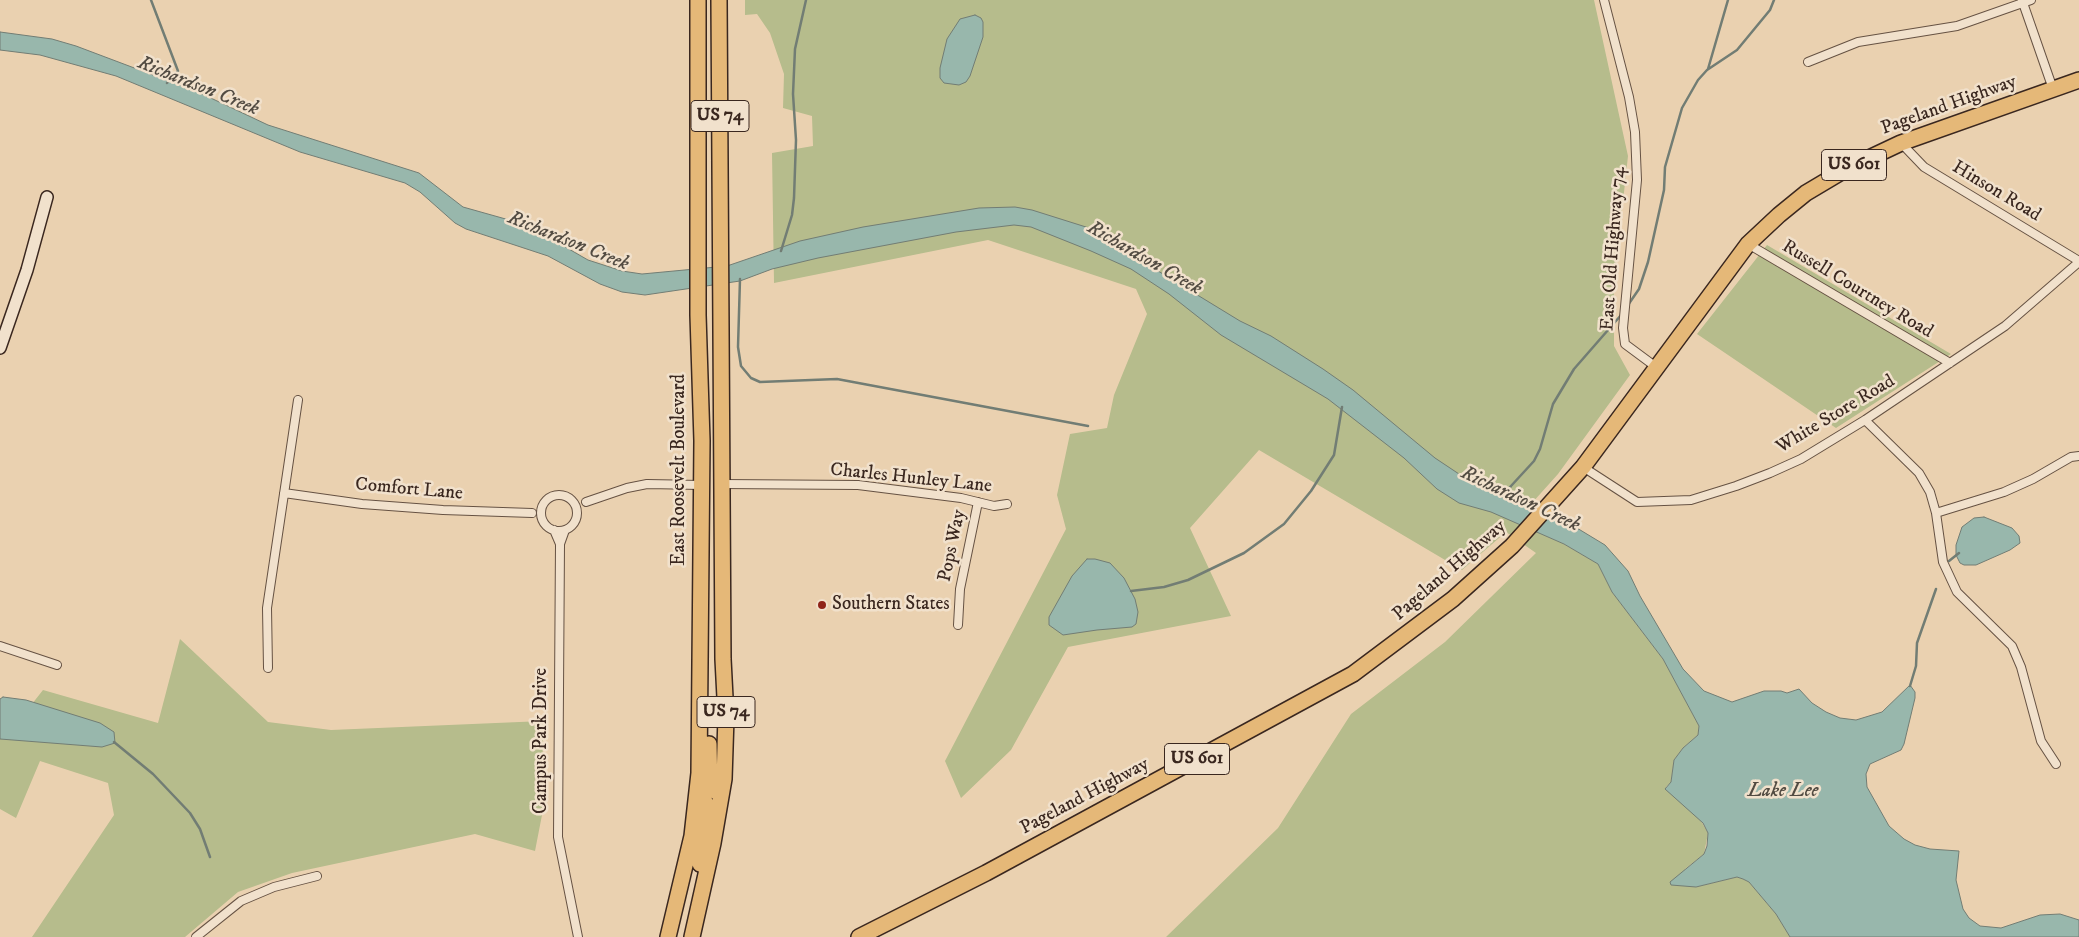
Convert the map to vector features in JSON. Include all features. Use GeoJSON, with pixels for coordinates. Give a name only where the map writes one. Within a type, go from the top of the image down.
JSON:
{"type":"FeatureCollection","features":[{"type":"Feature","properties":{"kind":"highway","name":"East Roosevelt Boulevard"},"geometry":{"type":"LineString","coordinates":[[668,937],[692,836],[697,791],[700,699],[701,485],[698,315],[698,0]]}},
{"type":"Feature","properties":{"kind":"highway"},"geometry":{"type":"LineString","coordinates":[[711,0],[713,51],[719,74]]}},
{"type":"Feature","properties":{"kind":"highway","name":"US 74"},"geometry":{"type":"LineString","coordinates":[[694,930],[713,843],[721,795],[726,717],[722,484],[719,0]]}},
{"type":"Feature","properties":{"kind":"highway","name":"Pageland Highway"},"geometry":{"type":"LineString","coordinates":[[859,937],[986,873],[1353,674],[1454,599],[1512,546],[1583,467],[1748,244],[1806,193],[1848,168],[1901,143],[2079,80]]}},
{"type":"Feature","properties":{"kind":"highway"},"geometry":{"type":"LineString","coordinates":[[700,362],[707,401],[710,476],[715,482],[722,484]]}},
{"type":"Feature","properties":{"kind":"highway"},"geometry":{"type":"LineString","coordinates":[[701,485],[709,492],[712,498],[715,577],[724,625]]}},
{"type":"Feature","properties":{"kind":"highway"},"geometry":{"type":"LineString","coordinates":[[700,699],[709,731],[710,788],[721,795]]}},
{"type":"Feature","properties":{"kind":"highway"},"geometry":{"type":"LineString","coordinates":[[694,930],[693,909],[708,806],[697,791]]}},
{"type":"Feature","properties":{"kind":"street","name":"East Old Highway 74"},"geometry":{"type":"LineString","coordinates":[[1604,0],[1629,97],[1634,132],[1637,180],[1623,328],[1624,344],[1656,367]]}},
{"type":"Feature","properties":{"kind":"street"},"geometry":{"type":"LineString","coordinates":[[1808,62],[1858,42],[1957,26],[2025,1],[2053,89]]}},
{"type":"Feature","properties":{"kind":"street","name":"Hinson Road"},"geometry":{"type":"LineString","coordinates":[[1901,143],[1924,167],[2079,262]]}},
{"type":"Feature","properties":{"kind":"street"},"geometry":{"type":"LineString","coordinates":[[0,348],[27,270],[47,197]]}},
{"type":"Feature","properties":{"kind":"street","name":"Russell Courtney Road"},"geometry":{"type":"LineString","coordinates":[[1748,244],[1950,363]]}},
{"type":"Feature","properties":{"kind":"street","name":"White Store Road"},"geometry":{"type":"LineString","coordinates":[[1583,467],[1638,502],[1691,500],[1770,473],[1801,458],[1865,420],[2005,326],[2079,262]]}},
{"type":"Feature","properties":{"kind":"street"},"geometry":{"type":"LineString","coordinates":[[268,668],[267,608],[298,400]]}},
{"type":"Feature","properties":{"kind":"street"},"geometry":{"type":"LineString","coordinates":[[1865,420],[1919,473],[1930,492],[1936,513],[1943,562],[1957,592],[2012,646],[2021,666],[2041,741],[2056,764]]}},
{"type":"Feature","properties":{"kind":"street"},"geometry":{"type":"LineString","coordinates":[[1936,513],[2004,492],[2033,479],[2071,457],[2079,456]]}},
{"type":"Feature","properties":{"kind":"street"},"geometry":{"type":"LineString","coordinates":[[554,530],[565,530],[575,522],[577,511],[586,502],[627,488],[647,484],[701,485]]}},
{"type":"Feature","properties":{"kind":"street","name":"Charles Hunley Lane"},"geometry":{"type":"LineString","coordinates":[[722,484],[858,486],[978,502],[994,506],[1007,504]]}},
{"type":"Feature","properties":{"kind":"street","name":"Comfort Lane"},"geometry":{"type":"LineString","coordinates":[[284,493],[362,504],[443,510],[532,513],[542,517],[544,523],[554,530]]}},
{"type":"Feature","properties":{"kind":"street"},"geometry":{"type":"LineString","coordinates":[[532,513],[550,497],[556,495],[586,502]]}},
{"type":"Feature","properties":{"kind":"street"},"geometry":{"type":"LineString","coordinates":[[572,500],[577,511]]}},
{"type":"Feature","properties":{"kind":"street","name":"Pops Way"},"geometry":{"type":"LineString","coordinates":[[958,625],[961,582],[978,502]]}},
{"type":"Feature","properties":{"kind":"street"},"geometry":{"type":"LineString","coordinates":[[542,517],[544,504]]}},
{"type":"Feature","properties":{"kind":"street","name":"Campus Park Drive"},"geometry":{"type":"LineString","coordinates":[[554,530],[560,544]]}},
{"type":"Feature","properties":{"kind":"street","name":"Campus Park Drive"},"geometry":{"type":"LineString","coordinates":[[565,530],[560,544],[558,837],[578,937]]}},
{"type":"Feature","properties":{"kind":"street"},"geometry":{"type":"LineString","coordinates":[[0,646],[58,665]]}},
{"type":"Feature","properties":{"kind":"street"},"geometry":{"type":"LineString","coordinates":[[196,937],[241,902],[274,887],[317,876]]}},
{"type":"Feature","properties":{"kind":"green space"},"geometry":{"type":"Polygon","coordinates":[[[745,0],[1594,0],[1628,156],[1614,283],[1614,346],[1630,375],[1558,474],[1515,522],[1564,544],[1598,564],[1612,592],[1663,659],[1699,726],[1698,735],[1683,748],[1674,760],[1671,782],[1666,787],[1698,816],[1708,833],[1704,854],[1685,869],[1696,887],[1737,877],[1749,882],[1776,914],[1790,937],[1166,937],[1278,828],[1351,714],[1445,642],[1536,553],[1506,532],[1462,570],[1259,450],[1190,528],[1231,616],[1068,647],[1011,750],[961,798],[945,761],[1066,529],[1057,495],[1070,434],[1107,428],[1114,395],[1147,314],[1136,289],[988,240],[774,283],[772,153],[813,146],[812,116],[783,108],[784,74],[770,33],[757,14],[745,15],[745,0]]]}},
{"type":"Feature","properties":{"kind":"green space"},"geometry":{"type":"Polygon","coordinates":[[[1767,245],[1951,354],[1836,428],[1697,334],[1767,245]]]}},
{"type":"Feature","properties":{"kind":"green space"},"geometry":{"type":"Polygon","coordinates":[[[180,639],[268,722],[331,730],[543,721],[542,815],[535,851],[475,834],[292,873],[238,892],[185,937],[32,937],[114,815],[108,783],[40,761],[16,818],[0,809],[0,738],[13,728],[43,690],[158,723],[180,639]]]}},
{"type":"Feature","properties":{"kind":"water"},"geometry":{"type":"Polygon","coordinates":[[[975,15],[981,18],[983,22],[983,37],[970,76],[966,82],[959,85],[944,83],[940,78],[940,68],[947,39],[960,19],[975,15]]]}},
{"type":"Feature","properties":{"kind":"water","name":"Lake Lee"},"geometry":{"type":"Polygon","coordinates":[[[0,32],[52,39],[76,46],[198,92],[268,125],[419,173],[463,207],[527,225],[588,260],[622,271],[642,274],[727,266],[800,241],[863,227],[979,208],[1015,207],[1032,210],[1086,227],[1240,321],[1271,336],[1323,369],[1353,390],[1435,458],[1459,474],[1518,503],[1567,522],[1605,545],[1628,571],[1640,596],[1683,669],[1704,691],[1732,702],[1764,691],[1787,693],[1799,689],[1812,703],[1826,712],[1840,718],[1856,720],[1882,712],[1910,685],[1915,692],[1915,698],[1904,744],[1901,750],[1870,764],[1866,774],[1867,787],[1889,826],[1904,839],[1915,845],[1930,849],[1959,851],[1956,880],[1963,909],[1969,918],[1980,926],[2001,928],[2040,915],[2060,914],[2079,920],[2079,937],[1790,937],[1776,914],[1749,882],[1743,879],[1737,877],[1696,887],[1671,885],[1670,882],[1704,854],[1707,846],[1708,833],[1703,823],[1665,789],[1671,782],[1674,760],[1683,748],[1698,735],[1699,726],[1663,659],[1612,592],[1598,564],[1564,544],[1491,512],[1459,503],[1437,489],[1404,458],[1328,399],[1221,335],[1169,294],[1131,269],[1091,251],[1031,227],[1014,225],[956,232],[818,258],[772,269],[740,281],[645,295],[622,292],[600,284],[548,256],[466,229],[455,223],[420,192],[405,183],[300,152],[116,76],[40,55],[0,50],[0,32]]]}},
{"type":"Feature","properties":{"kind":"water"},"geometry":{"type":"Polygon","coordinates":[[[1984,517],[2012,528],[2019,536],[2020,543],[2010,550],[1976,565],[1964,565],[1960,563],[1956,555],[1956,545],[1962,527],[1974,518],[1984,517]]]}},
{"type":"Feature","properties":{"kind":"water"},"geometry":{"type":"Polygon","coordinates":[[[1087,559],[1110,563],[1124,578],[1135,599],[1138,612],[1136,624],[1132,627],[1063,635],[1049,625],[1049,617],[1072,576],[1087,559]]]}},
{"type":"Feature","properties":{"kind":"water"},"geometry":{"type":"Polygon","coordinates":[[[3,697],[26,700],[100,723],[114,732],[115,743],[102,747],[0,739],[0,699],[3,697]]]}},
{"type":"Feature","properties":{"kind":"waterway","name":"Richardson Creek"},"geometry":{"type":"LineString","coordinates":[[151,0],[178,71],[167,83]]}},
{"type":"Feature","properties":{"kind":"waterway"},"geometry":{"type":"LineString","coordinates":[[781,251],[792,215],[794,198],[796,140],[793,94],[795,49],[806,0]]}},
{"type":"Feature","properties":{"kind":"waterway"},"geometry":{"type":"LineString","coordinates":[[1708,69],[1728,0]]}},
{"type":"Feature","properties":{"kind":"waterway"},"geometry":{"type":"LineString","coordinates":[[1628,305],[1639,289],[1648,262],[1664,190],[1665,167],[1682,108],[1698,80],[1707,70],[1737,50],[1770,10],[1774,0]]}},
{"type":"Feature","properties":{"kind":"waterway"},"geometry":{"type":"LineString","coordinates":[[740,279],[738,347],[741,366],[751,378],[760,382],[837,379],[1088,426]]}},
{"type":"Feature","properties":{"kind":"waterway","name":"Richardson Creek"},"geometry":{"type":"LineString","coordinates":[[1503,497],[1534,461],[1540,449],[1553,404],[1574,369],[1622,314]]}},
{"type":"Feature","properties":{"kind":"waterway"},"geometry":{"type":"LineString","coordinates":[[1131,591],[1164,587],[1188,580],[1244,553],[1284,524],[1311,491],[1334,455],[1342,407]]}},
{"type":"Feature","properties":{"kind":"waterway"},"geometry":{"type":"LineString","coordinates":[[1949,561],[1959,553]]}},
{"type":"Feature","properties":{"kind":"waterway"},"geometry":{"type":"LineString","coordinates":[[1910,686],[1916,666],[1917,643],[1936,589]]}},
{"type":"Feature","properties":{"kind":"waterway"},"geometry":{"type":"LineString","coordinates":[[114,742],[153,774],[190,813],[200,829],[210,857]]}},
{"type":"Feature","properties":{"kind":"place","name":"Southern States"},"geometry":{"type":"Point","coordinates":[822,605]}}]}
